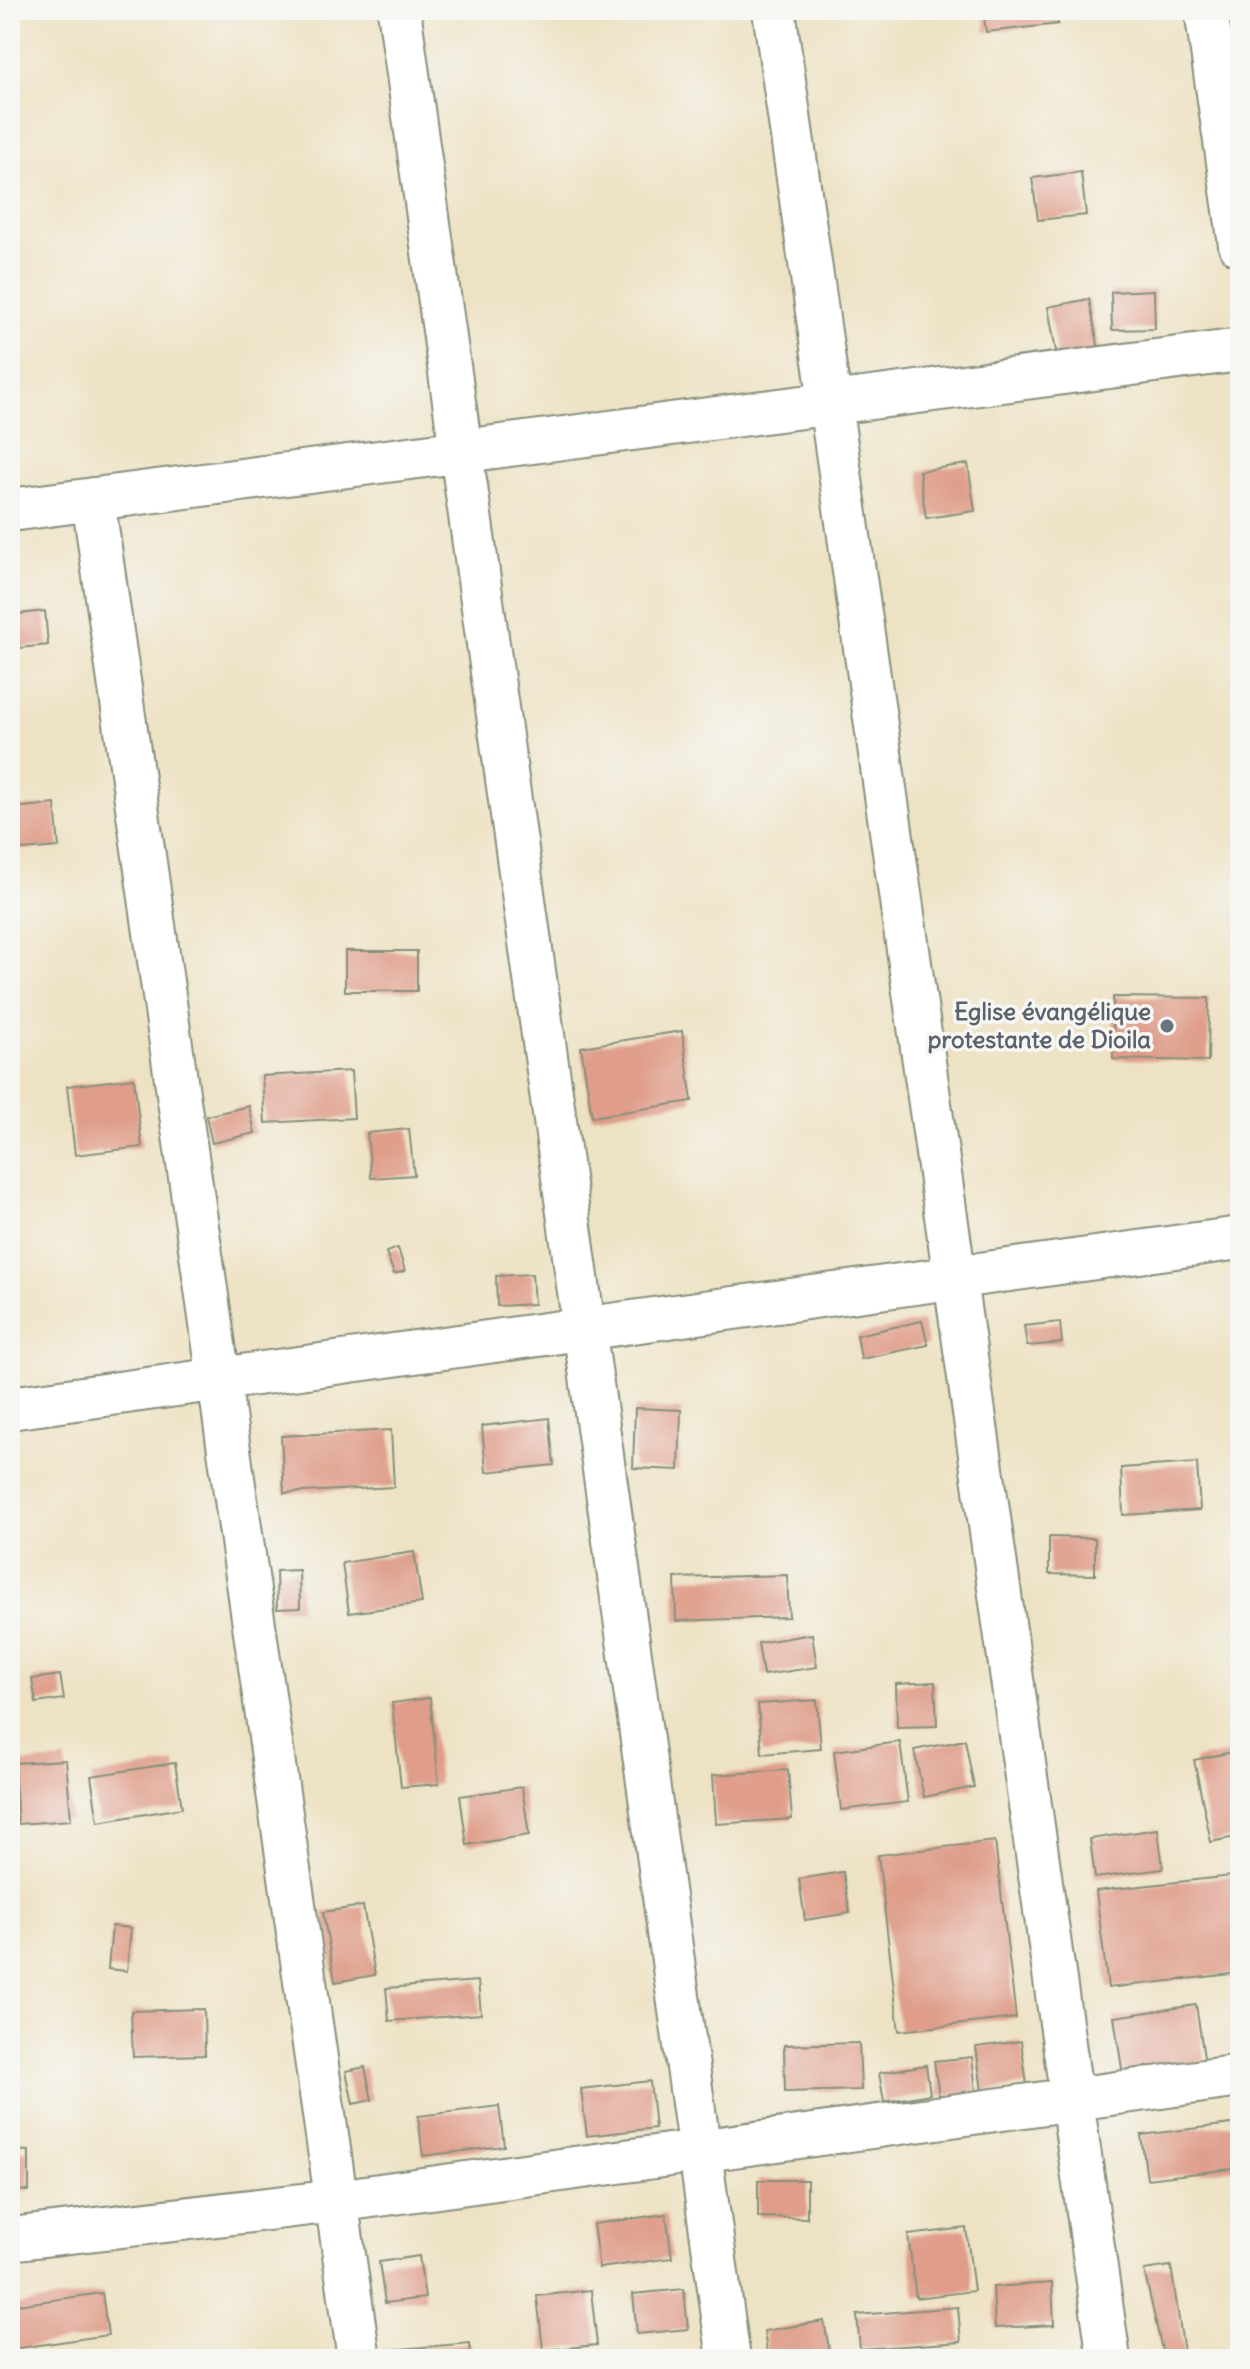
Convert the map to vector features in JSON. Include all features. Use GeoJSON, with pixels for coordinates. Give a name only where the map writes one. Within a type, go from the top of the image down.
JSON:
{"type":"FeatureCollection","features":[{"type":"Feature","properties":{"kind":"street"},"geometry":{"type":"LineString","coordinates":[[399,10],[729,2359]]}},
{"type":"Feature","properties":{"kind":"street"},"geometry":{"type":"LineString","coordinates":[[774,10],[1109,2359]]}},
{"type":"Feature","properties":{"kind":"street"},"geometry":{"type":"LineString","coordinates":[[1206,10],[1240,245]]}},
{"type":"Feature","properties":{"kind":"street"},"geometry":{"type":"LineString","coordinates":[[10,510],[1240,350]]}},
{"type":"Feature","properties":{"kind":"street"},"geometry":{"type":"LineString","coordinates":[[93,499],[359,2359]]}},
{"type":"Feature","properties":{"kind":"street"},"geometry":{"type":"LineString","coordinates":[[10,1408],[1240,1238]]}},
{"type":"Feature","properties":{"kind":"street"},"geometry":{"type":"LineString","coordinates":[[10,2239],[336,2201],[1240,2076]]}},
{"type":"Feature","properties":{"kind":"building"},"geometry":{"type":"Polygon","coordinates":[[[983,10],[1056,10],[1058,24],[986,32],[983,10]]]}},
{"type":"Feature","properties":{"kind":"building"},"geometry":{"type":"Polygon","coordinates":[[[1081,172],[1086,215],[1038,220],[1032,178],[1081,172]]]}},
{"type":"Feature","properties":{"kind":"building"},"geometry":{"type":"Polygon","coordinates":[[[1154,290],[1155,329],[1112,330],[1111,292],[1154,290]]]}},
{"type":"Feature","properties":{"kind":"building"},"geometry":{"type":"Polygon","coordinates":[[[1089,299],[1100,355],[1058,362],[1048,307],[1089,299]]]}},
{"type":"Feature","properties":{"kind":"building"},"geometry":{"type":"Polygon","coordinates":[[[968,464],[975,511],[926,518],[919,471],[968,464]]]}},
{"type":"Feature","properties":{"kind":"building"},"geometry":{"type":"Polygon","coordinates":[[[45,611],[48,645],[10,649],[10,615],[45,611]]]}},
{"type":"Feature","properties":{"kind":"building"},"geometry":{"type":"Polygon","coordinates":[[[55,804],[59,847],[10,851],[10,808],[55,804]]]}},
{"type":"Feature","properties":{"kind":"building"},"geometry":{"type":"Polygon","coordinates":[[[345,951],[417,951],[417,991],[345,991],[345,951]]]}},
{"type":"Feature","properties":{"kind":"building"},"geometry":{"type":"Polygon","coordinates":[[[1113,997],[1209,998],[1208,1061],[1113,1059],[1113,997]]]}},
{"type":"Feature","properties":{"kind":"building"},"geometry":{"type":"Polygon","coordinates":[[[682,1031],[692,1101],[592,1117],[581,1047],[682,1031]]]}},
{"type":"Feature","properties":{"kind":"building"},"geometry":{"type":"Polygon","coordinates":[[[351,1071],[354,1118],[265,1123],[262,1076],[351,1071]]]}},
{"type":"Feature","properties":{"kind":"building"},"geometry":{"type":"Polygon","coordinates":[[[134,1078],[142,1147],[75,1155],[67,1086],[134,1078]]]}},
{"type":"Feature","properties":{"kind":"building"},"geometry":{"type":"Polygon","coordinates":[[[249,1106],[255,1133],[212,1143],[206,1116],[249,1106]]]}},
{"type":"Feature","properties":{"kind":"building"},"geometry":{"type":"Polygon","coordinates":[[[409,1129],[414,1175],[371,1178],[367,1133],[409,1129]]]}},
{"type":"Feature","properties":{"kind":"building"},"geometry":{"type":"Polygon","coordinates":[[[398,1248],[405,1271],[394,1274],[386,1252],[398,1248]]]}},
{"type":"Feature","properties":{"kind":"building"},"geometry":{"type":"Polygon","coordinates":[[[532,1274],[534,1304],[497,1306],[496,1276],[532,1274]]]}},
{"type":"Feature","properties":{"kind":"building"},"geometry":{"type":"Polygon","coordinates":[[[922,1321],[928,1345],[861,1359],[857,1335],[922,1321]]]}},
{"type":"Feature","properties":{"kind":"building"},"geometry":{"type":"Polygon","coordinates":[[[1060,1322],[1062,1343],[1027,1346],[1024,1326],[1060,1322]]]}},
{"type":"Feature","properties":{"kind":"building"},"geometry":{"type":"Polygon","coordinates":[[[635,1408],[681,1410],[679,1470],[633,1468],[635,1408]]]}},
{"type":"Feature","properties":{"kind":"building"},"geometry":{"type":"Polygon","coordinates":[[[549,1418],[554,1465],[486,1472],[482,1426],[549,1418]]]}},
{"type":"Feature","properties":{"kind":"building"},"geometry":{"type":"Polygon","coordinates":[[[391,1430],[394,1487],[284,1493],[281,1436],[391,1430]]]}},
{"type":"Feature","properties":{"kind":"building"},"geometry":{"type":"Polygon","coordinates":[[[1197,1463],[1200,1510],[1123,1515],[1121,1468],[1197,1463]]]}},
{"type":"Feature","properties":{"kind":"building"},"geometry":{"type":"Polygon","coordinates":[[[1049,1537],[1095,1538],[1095,1575],[1049,1574],[1049,1537]]]}},
{"type":"Feature","properties":{"kind":"building"},"geometry":{"type":"Polygon","coordinates":[[[414,1552],[422,1603],[349,1613],[342,1563],[414,1552]]]}},
{"type":"Feature","properties":{"kind":"building"},"geometry":{"type":"Polygon","coordinates":[[[299,1570],[300,1608],[277,1609],[276,1571],[299,1570]]]}},
{"type":"Feature","properties":{"kind":"building"},"geometry":{"type":"Polygon","coordinates":[[[787,1575],[789,1617],[676,1621],[675,1578],[787,1575]]]}},
{"type":"Feature","properties":{"kind":"building"},"geometry":{"type":"Polygon","coordinates":[[[812,1634],[817,1667],[763,1675],[758,1643],[812,1634]]]}},
{"type":"Feature","properties":{"kind":"building"},"geometry":{"type":"Polygon","coordinates":[[[60,1675],[64,1699],[36,1703],[32,1679],[60,1675]]]}},
{"type":"Feature","properties":{"kind":"building"},"geometry":{"type":"Polygon","coordinates":[[[935,1682],[937,1726],[897,1727],[896,1684],[935,1682]]]}},
{"type":"Feature","properties":{"kind":"building"},"geometry":{"type":"Polygon","coordinates":[[[430,1698],[439,1784],[401,1787],[392,1703],[430,1698]]]}},
{"type":"Feature","properties":{"kind":"building"},"geometry":{"type":"Polygon","coordinates":[[[817,1700],[821,1749],[762,1754],[758,1704],[817,1700]]]}},
{"type":"Feature","properties":{"kind":"building"},"geometry":{"type":"Polygon","coordinates":[[[965,1740],[974,1787],[924,1797],[914,1750],[965,1740]]]}},
{"type":"Feature","properties":{"kind":"building"},"geometry":{"type":"Polygon","coordinates":[[[900,1742],[908,1802],[841,1810],[834,1751],[900,1742]]]}},
{"type":"Feature","properties":{"kind":"building"},"geometry":{"type":"Polygon","coordinates":[[[1232,1752],[1240,1791],[1240,1836],[1211,1842],[1194,1760],[1232,1752]]]}},
{"type":"Feature","properties":{"kind":"building"},"geometry":{"type":"Polygon","coordinates":[[[66,1760],[71,1820],[18,1824],[14,1763],[66,1760]]]}},
{"type":"Feature","properties":{"kind":"building"},"geometry":{"type":"Polygon","coordinates":[[[175,1763],[182,1808],[98,1822],[91,1776],[175,1763]]]}},
{"type":"Feature","properties":{"kind":"building"},"geometry":{"type":"Polygon","coordinates":[[[788,1770],[792,1819],[716,1824],[713,1775],[788,1770]]]}},
{"type":"Feature","properties":{"kind":"building"},"geometry":{"type":"Polygon","coordinates":[[[522,1787],[529,1835],[467,1845],[460,1796],[522,1787]]]}},
{"type":"Feature","properties":{"kind":"building"},"geometry":{"type":"Polygon","coordinates":[[[1158,1829],[1163,1869],[1095,1878],[1090,1839],[1158,1829]]]}},
{"type":"Feature","properties":{"kind":"building"},"geometry":{"type":"Polygon","coordinates":[[[995,1841],[1016,2018],[899,2031],[878,1855],[995,1841]]]}},
{"type":"Feature","properties":{"kind":"building"},"geometry":{"type":"Polygon","coordinates":[[[843,1872],[850,1913],[805,1920],[799,1879],[843,1872]]]}},
{"type":"Feature","properties":{"kind":"building"},"geometry":{"type":"Polygon","coordinates":[[[1240,1875],[1240,1973],[1108,1988],[1096,1891],[1240,1875]]]}},
{"type":"Feature","properties":{"kind":"building"},"geometry":{"type":"Polygon","coordinates":[[[363,1906],[375,1975],[335,1982],[323,1912],[363,1906]]]}},
{"type":"Feature","properties":{"kind":"building"},"geometry":{"type":"Polygon","coordinates":[[[112,1926],[131,1928],[127,1971],[108,1969],[112,1926]]]}},
{"type":"Feature","properties":{"kind":"building"},"geometry":{"type":"Polygon","coordinates":[[[478,1981],[481,2014],[389,2021],[386,1988],[478,1981]]]}},
{"type":"Feature","properties":{"kind":"building"},"geometry":{"type":"Polygon","coordinates":[[[1196,2005],[1205,2064],[1123,2075],[1114,2017],[1196,2005]]]}},
{"type":"Feature","properties":{"kind":"building"},"geometry":{"type":"Polygon","coordinates":[[[204,2009],[205,2055],[133,2057],[131,2011],[204,2009]]]}},
{"type":"Feature","properties":{"kind":"building"},"geometry":{"type":"Polygon","coordinates":[[[1021,2041],[1027,2085],[982,2091],[976,2047],[1021,2041]]]}},
{"type":"Feature","properties":{"kind":"building"},"geometry":{"type":"Polygon","coordinates":[[[859,2043],[861,2090],[785,2092],[784,2045],[859,2043]]]}},
{"type":"Feature","properties":{"kind":"building"},"geometry":{"type":"Polygon","coordinates":[[[972,2057],[976,2091],[939,2096],[934,2061],[972,2057]]]}},
{"type":"Feature","properties":{"kind":"building"},"geometry":{"type":"Polygon","coordinates":[[[926,2065],[930,2094],[884,2102],[879,2073],[926,2065]]]}},
{"type":"Feature","properties":{"kind":"building"},"geometry":{"type":"Polygon","coordinates":[[[365,2067],[372,2100],[353,2104],[346,2071],[365,2067]]]}},
{"type":"Feature","properties":{"kind":"building"},"geometry":{"type":"Polygon","coordinates":[[[650,2081],[655,2128],[587,2136],[581,2089],[650,2081]]]}},
{"type":"Feature","properties":{"kind":"building"},"geometry":{"type":"Polygon","coordinates":[[[499,2106],[504,2146],[423,2156],[418,2116],[499,2106]]]}},
{"type":"Feature","properties":{"kind":"building"},"geometry":{"type":"Polygon","coordinates":[[[1240,2123],[1240,2168],[1147,2179],[1141,2135],[1240,2123]]]}},
{"type":"Feature","properties":{"kind":"building"},"geometry":{"type":"Polygon","coordinates":[[[10,2150],[29,2151],[29,2191],[10,2190],[10,2150]]]}},
{"type":"Feature","properties":{"kind":"building"},"geometry":{"type":"Polygon","coordinates":[[[758,2180],[807,2180],[807,2218],[758,2217],[758,2180]]]}},
{"type":"Feature","properties":{"kind":"building"},"geometry":{"type":"Polygon","coordinates":[[[666,2214],[672,2258],[599,2268],[593,2224],[666,2214]]]}},
{"type":"Feature","properties":{"kind":"building"},"geometry":{"type":"Polygon","coordinates":[[[966,2228],[974,2291],[916,2298],[908,2235],[966,2228]]]}},
{"type":"Feature","properties":{"kind":"building"},"geometry":{"type":"Polygon","coordinates":[[[419,2256],[425,2298],[385,2303],[379,2262],[419,2256]]]}},
{"type":"Feature","properties":{"kind":"building"},"geometry":{"type":"Polygon","coordinates":[[[1171,2266],[1185,2359],[1164,2359],[1144,2270],[1171,2266]]]}},
{"type":"Feature","properties":{"kind":"building"},"geometry":{"type":"Polygon","coordinates":[[[1052,2283],[1054,2325],[995,2328],[993,2287],[1052,2283]]]}},
{"type":"Feature","properties":{"kind":"building"},"geometry":{"type":"Polygon","coordinates":[[[684,2289],[688,2329],[637,2334],[633,2294],[684,2289]]]}},
{"type":"Feature","properties":{"kind":"building"},"geometry":{"type":"Polygon","coordinates":[[[591,2290],[597,2345],[543,2350],[537,2296],[591,2290]]]}},
{"type":"Feature","properties":{"kind":"building"},"geometry":{"type":"Polygon","coordinates":[[[102,2293],[108,2335],[12,2349],[10,2306],[102,2293]]]}},
{"type":"Feature","properties":{"kind":"building"},"geometry":{"type":"Polygon","coordinates":[[[958,2307],[961,2342],[860,2349],[857,2315],[958,2307]]]}},
{"type":"Feature","properties":{"kind":"building"},"geometry":{"type":"Polygon","coordinates":[[[824,2321],[831,2359],[768,2359],[764,2331],[824,2321]]]}},
{"type":"Feature","properties":{"kind":"building"},"geometry":{"type":"Polygon","coordinates":[[[470,2343],[471,2359],[391,2359],[390,2350],[470,2343]]]}},
{"type":"Feature","properties":{"kind":"place","name":"Eglise évangélique protestante de Dioila"},"geometry":{"type":"Point","coordinates":[1167,1026]}}]}
